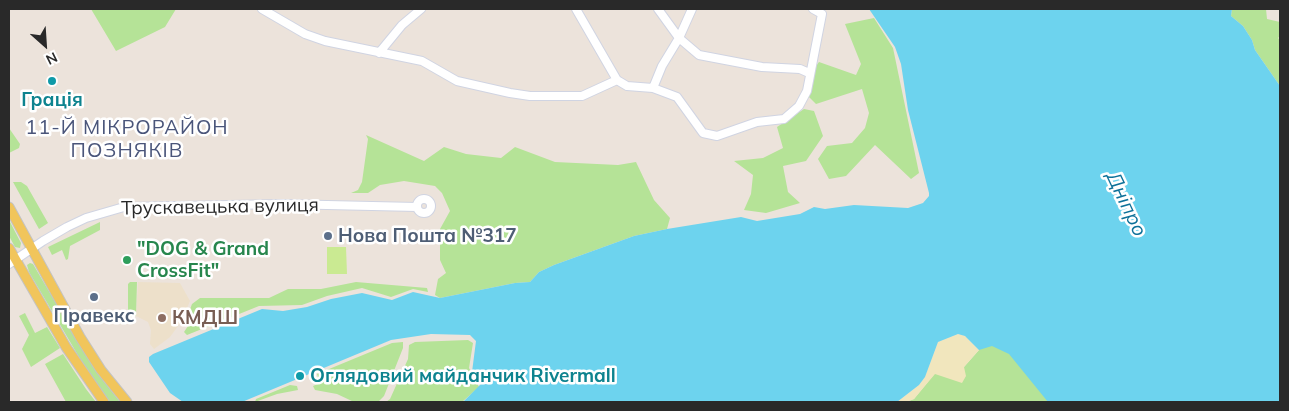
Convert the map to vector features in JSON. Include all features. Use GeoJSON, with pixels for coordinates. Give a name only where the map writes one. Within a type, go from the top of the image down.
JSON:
{"type":"FeatureCollection","features":[{"type":"Feature","properties":{"kind":"main road"},"geometry":{"type":"LineString","coordinates":[[9,207],[88,351],[127,402]]}},
{"type":"Feature","properties":{"kind":"main road"},"geometry":{"type":"LineString","coordinates":[[9,248],[12,262],[66,347],[104,402]]}},
{"type":"Feature","properties":{"kind":"street"},"geometry":{"type":"LineString","coordinates":[[262,9],[311,36],[379,53],[422,61],[467,84],[530,96],[582,96],[617,80]]}},
{"type":"Feature","properties":{"kind":"street"},"geometry":{"type":"LineString","coordinates":[[379,53],[402,25],[421,9]]}},
{"type":"Feature","properties":{"kind":"street"},"geometry":{"type":"LineString","coordinates":[[576,9],[617,80],[627,86],[653,88],[677,97],[704,132],[718,136],[757,122],[776,121],[790,117],[805,98],[822,14],[813,9]]}},
{"type":"Feature","properties":{"kind":"street"},"geometry":{"type":"LineString","coordinates":[[658,9],[679,38],[699,55],[712,59],[729,59],[762,67],[800,69],[810,73]]}},
{"type":"Feature","properties":{"kind":"street"},"geometry":{"type":"LineString","coordinates":[[653,88],[662,66],[679,38],[692,9]]}},
{"type":"Feature","properties":{"kind":"street","name":"Трускавецька вулиця"},"geometry":{"type":"LineString","coordinates":[[12,262],[32,248],[86,218],[124,207],[291,204],[416,207]]}},
{"type":"Feature","properties":{"kind":"shaded area"},"geometry":{"type":"Polygon","coordinates":[[[138,282],[180,283],[190,301],[181,322],[170,337],[154,349],[150,344],[151,330],[148,322],[136,316],[138,282]]]}},
{"type":"Feature","properties":{"kind":"green space"},"geometry":{"type":"Polygon","coordinates":[[[91,9],[176,9],[165,27],[116,51],[91,9]]]}},
{"type":"Feature","properties":{"kind":"green space"},"geometry":{"type":"Polygon","coordinates":[[[1232,9],[1266,9],[1267,19],[1280,22],[1280,36],[1278,38],[1280,40],[1280,86],[1255,50],[1252,40],[1243,26],[1231,16],[1232,9]]]}},
{"type":"Feature","properties":{"kind":"green space"},"geometry":{"type":"Polygon","coordinates":[[[874,18],[893,48],[919,173],[911,179],[875,145],[846,176],[829,179],[818,159],[827,146],[852,143],[865,128],[869,113],[862,89],[816,104],[808,96],[813,70],[819,62],[856,75],[861,64],[845,24],[874,18]]]}},
{"type":"Feature","properties":{"kind":"green space"},"geometry":{"type":"Polygon","coordinates":[[[804,109],[814,111],[823,136],[806,161],[783,166],[788,192],[800,203],[766,213],[744,210],[751,194],[753,175],[734,161],[763,158],[783,148],[777,127],[804,109]]]}},
{"type":"Feature","properties":{"kind":"green space"},"geometry":{"type":"Polygon","coordinates":[[[9,128],[20,144],[19,148],[9,153],[9,128]]]}},
{"type":"Feature","properties":{"kind":"green space"},"geometry":{"type":"Polygon","coordinates":[[[366,135],[424,161],[444,147],[466,154],[501,158],[515,147],[555,162],[618,165],[636,162],[654,200],[670,218],[667,229],[634,236],[554,265],[539,272],[530,282],[515,283],[440,298],[435,295],[438,279],[446,273],[440,260],[440,229],[450,211],[442,193],[435,186],[404,181],[380,185],[368,193],[351,193],[358,190],[362,182],[368,139],[366,135]]]}},
{"type":"Feature","properties":{"kind":"green space"},"geometry":{"type":"Polygon","coordinates":[[[13,182],[21,182],[27,186],[48,223],[39,229],[13,182]]]}},
{"type":"Feature","properties":{"kind":"green space"},"geometry":{"type":"Polygon","coordinates":[[[9,220],[21,243],[20,248],[15,247],[9,236],[9,220]]]}},
{"type":"Feature","properties":{"kind":"green space"},"geometry":{"type":"Polygon","coordinates":[[[100,222],[100,230],[70,246],[68,259],[66,260],[62,250],[52,255],[48,247],[100,222]]]}},
{"type":"Feature","properties":{"kind":"green space"},"geometry":{"type":"Polygon","coordinates":[[[327,247],[346,247],[347,274],[327,274],[327,247]]]}},
{"type":"Feature","properties":{"kind":"green space"},"geometry":{"type":"Polygon","coordinates":[[[33,264],[95,370],[120,402],[110,402],[89,374],[29,272],[27,265],[33,264]]]}},
{"type":"Feature","properties":{"kind":"green space"},"geometry":{"type":"Polygon","coordinates":[[[130,282],[137,282],[136,316],[130,315],[128,311],[128,284],[130,282]]]}},
{"type":"Feature","properties":{"kind":"green space"},"geometry":{"type":"Polygon","coordinates":[[[356,282],[427,288],[428,292],[413,289],[391,297],[362,288],[327,296],[302,305],[259,306],[187,335],[184,332],[188,326],[185,323],[192,304],[200,298],[269,298],[288,289],[321,289],[356,282]]]}},
{"type":"Feature","properties":{"kind":"green space"},"geometry":{"type":"Polygon","coordinates":[[[25,313],[35,333],[47,327],[60,348],[31,367],[22,349],[29,335],[19,316],[25,313]]]}},
{"type":"Feature","properties":{"kind":"green space"},"geometry":{"type":"Polygon","coordinates":[[[980,330],[1078,402],[906,402],[914,399],[934,374],[964,367],[979,350],[980,330]]]}},
{"type":"Feature","properties":{"kind":"green space"},"geometry":{"type":"Polygon","coordinates":[[[468,340],[473,343],[469,368],[479,387],[462,402],[386,402],[390,399],[408,359],[409,345],[415,342],[468,340]]]}},
{"type":"Feature","properties":{"kind":"green space"},"geometry":{"type":"Polygon","coordinates":[[[403,342],[403,348],[384,396],[378,402],[354,402],[337,394],[315,390],[313,386],[320,383],[317,374],[392,343],[403,342]]]}},
{"type":"Feature","properties":{"kind":"green space"},"geometry":{"type":"Polygon","coordinates":[[[63,354],[96,402],[66,402],[45,364],[63,354]]]}},
{"type":"Feature","properties":{"kind":"green space"},"geometry":{"type":"Polygon","coordinates":[[[290,385],[297,386],[298,390],[277,394],[255,402],[256,399],[290,385]]]}},
{"type":"Feature","properties":{"kind":"sand"},"geometry":{"type":"Polygon","coordinates":[[[958,334],[965,336],[979,350],[964,367],[966,376],[962,383],[935,374],[914,399],[906,402],[897,402],[919,385],[925,377],[938,342],[958,334]]]}},
{"type":"Feature","properties":{"kind":"water","name":"Дніпро"},"geometry":{"type":"Polygon","coordinates":[[[869,9],[1232,9],[1231,16],[1243,26],[1252,40],[1255,50],[1280,86],[1280,402],[1048,402],[1009,354],[992,346],[979,350],[965,336],[958,334],[938,342],[925,377],[919,385],[897,402],[463,402],[481,384],[472,372],[476,341],[470,335],[431,334],[391,340],[242,402],[183,402],[170,393],[149,362],[149,357],[153,354],[262,309],[283,311],[362,293],[392,300],[413,292],[440,298],[515,283],[530,282],[539,272],[554,265],[634,236],[667,229],[741,217],[757,221],[800,214],[814,207],[825,209],[854,205],[908,208],[923,203],[929,196],[929,193],[908,110],[901,64],[895,47],[869,9]]]}},
{"type":"Feature","properties":{"kind":"place","name":"Грація"},"geometry":{"type":"Point","coordinates":[52,81]}},
{"type":"Feature","properties":{"kind":"place","name":"Нова Пошта №317"},"geometry":{"type":"Point","coordinates":[328,236]}},
{"type":"Feature","properties":{"kind":"place","name":"\"DOG & Grand CrossFit\""},"geometry":{"type":"Point","coordinates":[127,260]}},
{"type":"Feature","properties":{"kind":"place","name":"Правекс"},"geometry":{"type":"Point","coordinates":[94,297]}},
{"type":"Feature","properties":{"kind":"place","name":"КМДШ"},"geometry":{"type":"Point","coordinates":[162,318]}},
{"type":"Feature","properties":{"kind":"place","name":"Оглядовий майданчик Rivermall"},"geometry":{"type":"Point","coordinates":[300,376]}},
{"type":"Feature","properties":{"kind":"district","name":"11-Й МІКРОРАЙОН ПОЗНЯКІВ"},"geometry":{"type":"Point","coordinates":[127,140]}}]}
